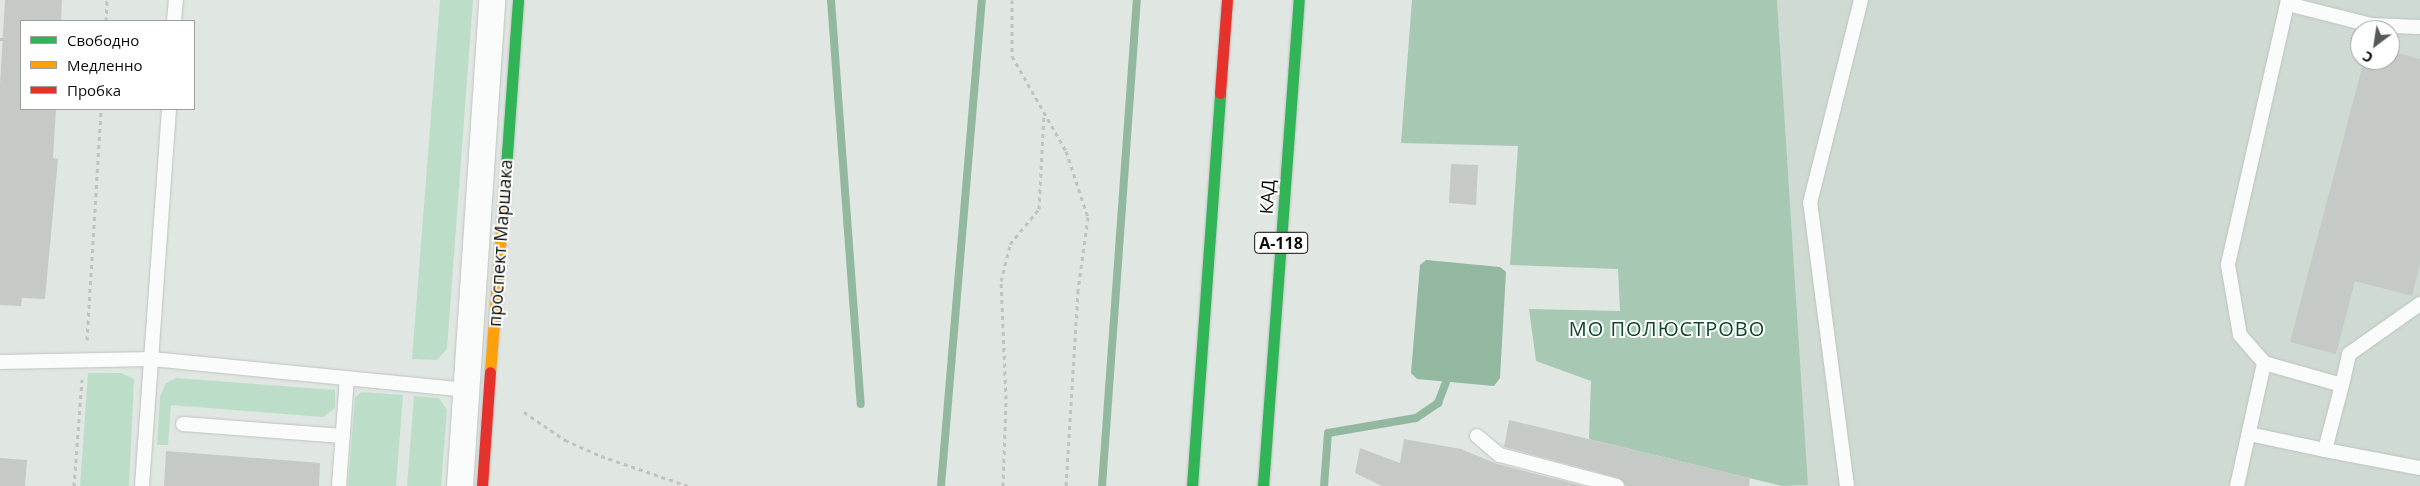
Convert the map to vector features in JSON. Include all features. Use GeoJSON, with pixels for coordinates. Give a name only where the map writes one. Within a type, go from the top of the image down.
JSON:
{"type":"FeatureCollection","features":[{"type":"Feature","properties":{"kind":"main road","name":"проспект Маршака"},"geometry":{"type":"LineString","coordinates":[[482,486],[518,0]]}},
{"type":"Feature","properties":{"kind":"main road"},"geometry":{"type":"LineString","coordinates":[[1192,486],[1227,0]]}},
{"type":"Feature","properties":{"kind":"main road","name":"КАД"},"geometry":{"type":"LineString","coordinates":[[1263,486],[1299,0]]}},
{"type":"Feature","properties":{"kind":"street","name":"проспект Маршака"},"geometry":{"type":"LineString","coordinates":[[460,486],[492,0]]}},
{"type":"Feature","properties":{"kind":"lane"},"geometry":{"type":"LineString","coordinates":[[174,20],[176,0]]}},
{"type":"Feature","properties":{"kind":"lane"},"geometry":{"type":"LineString","coordinates":[[1847,486],[1810,203],[1861,0]]}},
{"type":"Feature","properties":{"kind":"lane"},"geometry":{"type":"LineString","coordinates":[[2342,385],[2264,364],[2240,335],[2228,265],[2288,2],[2370,25],[2420,27]]}},
{"type":"Feature","properties":{"kind":"lane"},"geometry":{"type":"LineString","coordinates":[[142,486],[169,110]]}},
{"type":"Feature","properties":{"kind":"lane"},"geometry":{"type":"LineString","coordinates":[[2325,450],[2349,354],[2420,304]]}},
{"type":"Feature","properties":{"kind":"lane"},"geometry":{"type":"LineString","coordinates":[[0,362],[152,359],[467,390]]}},
{"type":"Feature","properties":{"kind":"lane"},"geometry":{"type":"LineString","coordinates":[[2237,486],[2264,364]]}},
{"type":"Feature","properties":{"kind":"lane"},"geometry":{"type":"LineString","coordinates":[[339,486],[347,378]]}},
{"type":"Feature","properties":{"kind":"lane"},"geometry":{"type":"LineString","coordinates":[[183,424],[343,436]]}},
{"type":"Feature","properties":{"kind":"lane"},"geometry":{"type":"LineString","coordinates":[[2249,434],[2420,468]]}},
{"type":"Feature","properties":{"kind":"lane"},"geometry":{"type":"LineString","coordinates":[[1476,436],[1500,455],[1617,486]]}},
{"type":"Feature","properties":{"kind":"path"},"geometry":{"type":"LineString","coordinates":[[106,20],[107,0]]}},
{"type":"Feature","properties":{"kind":"path"},"geometry":{"type":"LineString","coordinates":[[1012,0],[1012,56],[1066,151],[1088,217],[1078,290],[1066,486]]}},
{"type":"Feature","properties":{"kind":"path"},"geometry":{"type":"LineString","coordinates":[[74,486],[85,359],[101,110]]}},
{"type":"Feature","properties":{"kind":"path"},"geometry":{"type":"LineString","coordinates":[[1003,486],[1006,399],[1000,281],[1010,244],[1039,209],[1044,113]]}},
{"type":"Feature","properties":{"kind":"path"},"geometry":{"type":"LineString","coordinates":[[524,412],[566,440],[601,456],[688,486]]}},
{"type":"Feature","properties":{"kind":"shaded area"},"geometry":{"type":"Polygon","coordinates":[[[440,0],[473,0],[447,349],[437,360],[412,359],[440,0]]]}},
{"type":"Feature","properties":{"kind":"shaded area"},"geometry":{"type":"Polygon","coordinates":[[[1412,0],[1777,0],[1808,485],[1782,486],[1589,439],[1591,381],[1536,361],[1529,309],[1620,311],[1618,269],[1510,265],[1518,146],[1401,143],[1412,0]]]}},
{"type":"Feature","properties":{"kind":"shaded area"},"geometry":{"type":"Polygon","coordinates":[[[1777,0],[2420,0],[2420,486],[1797,486],[1808,485],[1777,0]]]}},
{"type":"Feature","properties":{"kind":"shaded area"},"geometry":{"type":"Polygon","coordinates":[[[1426,260],[1500,267],[1506,272],[1500,378],[1494,386],[1417,379],[1411,373],[1420,265],[1426,260]]]}},
{"type":"Feature","properties":{"kind":"shaded area"},"geometry":{"type":"Polygon","coordinates":[[[88,373],[121,373],[134,379],[129,486],[80,486],[88,373]]]}},
{"type":"Feature","properties":{"kind":"shaded area"},"geometry":{"type":"Polygon","coordinates":[[[176,378],[335,390],[335,408],[323,417],[171,405],[168,445],[157,445],[160,397],[166,383],[176,378]]]}},
{"type":"Feature","properties":{"kind":"shaded area"},"geometry":{"type":"Polygon","coordinates":[[[361,392],[403,395],[396,486],[348,486],[355,398],[361,392]]]}},
{"type":"Feature","properties":{"kind":"shaded area"},"geometry":{"type":"Polygon","coordinates":[[[414,396],[439,398],[447,410],[441,486],[407,486],[414,396]]]}},
{"type":"Feature","properties":{"kind":"building"},"geometry":{"type":"Polygon","coordinates":[[[5,0],[62,0],[61,20],[20,20],[20,110],[56,110],[53,158],[58,159],[45,299],[22,298],[21,306],[0,305],[0,84],[5,0]]]}},
{"type":"Feature","properties":{"kind":"building"},"geometry":{"type":"Polygon","coordinates":[[[2400,54],[2420,59],[2420,264],[2412,296],[2355,281],[2336,354],[2290,342],[2361,70],[2400,70],[2400,54]]]}},
{"type":"Feature","properties":{"kind":"building"},"geometry":{"type":"Polygon","coordinates":[[[1451,164],[1478,165],[1476,205],[1449,203],[1451,164]]]}},
{"type":"Feature","properties":{"kind":"building"},"geometry":{"type":"Polygon","coordinates":[[[1509,420],[1750,478],[1749,486],[1626,486],[1619,478],[1504,447],[1509,420]]]}},
{"type":"Feature","properties":{"kind":"building"},"geometry":{"type":"Polygon","coordinates":[[[1404,439],[1461,449],[1497,464],[1583,486],[1382,486],[1355,473],[1360,448],[1400,463],[1404,439]]]}},
{"type":"Feature","properties":{"kind":"building"},"geometry":{"type":"Polygon","coordinates":[[[166,451],[320,463],[319,486],[164,486],[166,451]]]}},
{"type":"Feature","properties":{"kind":"building"},"geometry":{"type":"Polygon","coordinates":[[[0,458],[27,460],[25,486],[0,486],[0,458]]]}},
{"type":"Feature","properties":{"kind":"waterway"},"geometry":{"type":"LineString","coordinates":[[831,0],[861,404]]}},
{"type":"Feature","properties":{"kind":"waterway"},"geometry":{"type":"LineString","coordinates":[[941,486],[982,0]]}},
{"type":"Feature","properties":{"kind":"waterway"},"geometry":{"type":"LineString","coordinates":[[1102,486],[1137,0]]}},
{"type":"Feature","properties":{"kind":"waterway"},"geometry":{"type":"LineString","coordinates":[[1324,486],[1328,433],[1416,418],[1438,403],[1446,382]]}},
{"type":"Feature","properties":{"kind":"traffic: fast"},"geometry":{"type":"LineString","coordinates":[[505,182],[518,0]]}},
{"type":"Feature","properties":{"kind":"traffic: fast"},"geometry":{"type":"LineString","coordinates":[[1263,486],[1299,0]]}},
{"type":"Feature","properties":{"kind":"traffic: fast"},"geometry":{"type":"LineString","coordinates":[[1192,486],[1220,93]]}},
{"type":"Feature","properties":{"kind":"traffic: slow"},"geometry":{"type":"LineString","coordinates":[[490,372],[505,182]]}},
{"type":"Feature","properties":{"kind":"traffic: jam"},"geometry":{"type":"LineString","coordinates":[[1220,93],[1227,0]]}},
{"type":"Feature","properties":{"kind":"traffic: jam"},"geometry":{"type":"LineString","coordinates":[[482,486],[490,372]]}},
{"type":"Feature","properties":{"kind":"district","name":"МО ПОЛЮСТРОВО"},"geometry":{"type":"Point","coordinates":[1667,328]}}]}
